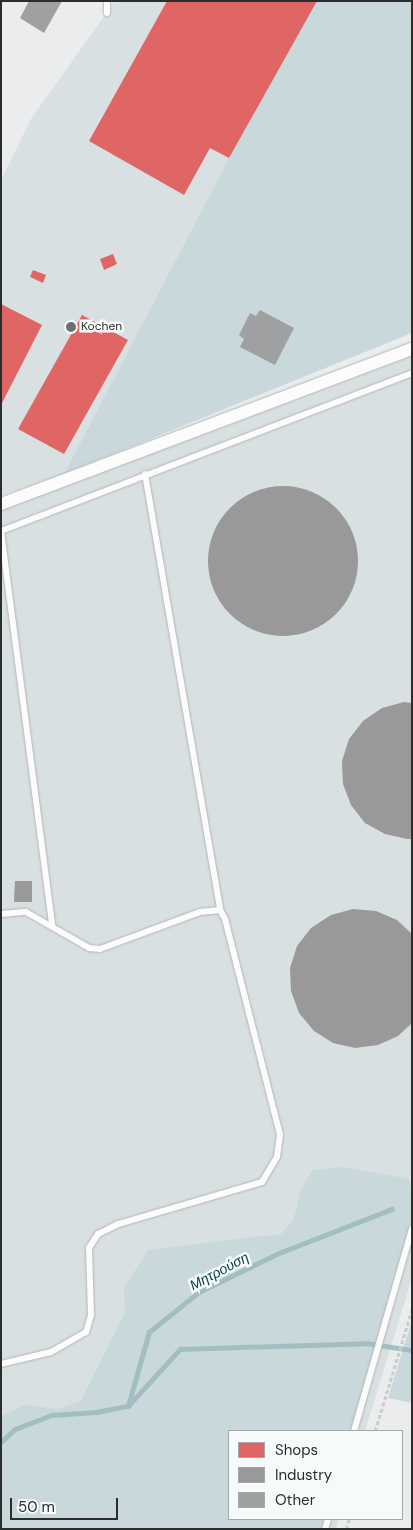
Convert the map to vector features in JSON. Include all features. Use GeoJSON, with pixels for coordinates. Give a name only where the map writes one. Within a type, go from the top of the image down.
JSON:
{"type":"FeatureCollection","features":[{"type":"Feature","properties":{"kind":"street"},"geometry":{"type":"LineString","coordinates":[[1,504],[412,350]]}},
{"type":"Feature","properties":{"kind":"lane"},"geometry":{"type":"LineString","coordinates":[[107,1],[107,13]]}},
{"type":"Feature","properties":{"kind":"lane"},"geometry":{"type":"LineString","coordinates":[[52,926],[1,531],[145,474],[412,373]]}},
{"type":"Feature","properties":{"kind":"lane"},"geometry":{"type":"LineString","coordinates":[[1,1364],[51,1352],[86,1332],[91,1315],[89,1248],[98,1234],[118,1224],[255,1185],[269,1174],[277,1157],[280,1135],[225,919],[220,910],[145,474]]}},
{"type":"Feature","properties":{"kind":"lane"},"geometry":{"type":"LineString","coordinates":[[1,914],[26,912],[89,948],[100,949],[200,912],[220,910]]}},
{"type":"Feature","properties":{"kind":"lane"},"geometry":{"type":"LineString","coordinates":[[354,1430],[412,1229]]}},
{"type":"Feature","properties":{"kind":"path"},"geometry":{"type":"LineString","coordinates":[[375,1430],[412,1310]]}},
{"type":"Feature","properties":{"kind":"shaded area","name":"Kochen"},"geometry":{"type":"Polygon","coordinates":[[[115,1],[311,1],[64,474],[1,495],[1,180],[31,119],[115,1]]]}},
{"type":"Feature","properties":{"kind":"shaded area"},"geometry":{"type":"Polygon","coordinates":[[[311,1],[412,1],[412,333],[64,474],[311,1]]]}},
{"type":"Feature","properties":{"kind":"shaded area"},"geometry":{"type":"Polygon","coordinates":[[[412,356],[412,1278],[365,1430],[228,1430],[228,1520],[339,1520],[336,1529],[1,1529],[1,510],[412,356]]]}},
{"type":"Feature","properties":{"kind":"shaded area"},"geometry":{"type":"Polygon","coordinates":[[[343,1167],[409,1179],[412,1194],[412,1236],[354,1430],[228,1430],[228,1520],[328,1520],[325,1529],[1,1529],[1,1416],[25,1405],[57,1409],[81,1401],[125,1312],[124,1288],[148,1250],[281,1234],[294,1219],[301,1189],[313,1170],[343,1167]]]}},
{"type":"Feature","properties":{"kind":"shaded area"},"geometry":{"type":"Polygon","coordinates":[[[412,1320],[412,1403],[388,1398],[412,1320]]]}},
{"type":"Feature","properties":{"kind":"building: Shops"},"geometry":{"type":"Polygon","coordinates":[[[167,1],[317,1],[229,158],[210,148],[184,195],[89,141],[167,1]]]}},
{"type":"Feature","properties":{"kind":"building: Shops"},"geometry":{"type":"Polygon","coordinates":[[[113,254],[117,264],[104,270],[100,259],[113,254]]]}},
{"type":"Feature","properties":{"kind":"building: Shops"},"geometry":{"type":"Polygon","coordinates":[[[33,270],[46,275],[43,283],[30,277],[33,270]]]}},
{"type":"Feature","properties":{"kind":"building: Shops"},"geometry":{"type":"Polygon","coordinates":[[[1,304],[42,325],[1,405],[1,304]]]}},
{"type":"Feature","properties":{"kind":"building: Shops"},"geometry":{"type":"Polygon","coordinates":[[[82,315],[128,340],[64,454],[18,429],[82,315]]]}},
{"type":"Feature","properties":{"kind":"building: Industry"},"geometry":{"type":"Polygon","coordinates":[[[283,486],[312,492],[336,508],[352,532],[358,561],[352,590],[336,614],[312,630],[283,636],[254,630],[230,614],[214,590],[208,561],[214,532],[230,508],[254,492],[283,486]]]}},
{"type":"Feature","properties":{"kind":"building: Industry"},"geometry":{"type":"Polygon","coordinates":[[[404,702],[412,703],[412,839],[385,834],[365,823],[351,805],[343,784],[342,761],[349,739],[363,721],[382,708],[404,702]]]}},
{"type":"Feature","properties":{"kind":"building: Industry"},"geometry":{"type":"Polygon","coordinates":[[[15,881],[32,881],[32,902],[14,902],[15,881]]]}},
{"type":"Feature","properties":{"kind":"building: Industry"},"geometry":{"type":"Polygon","coordinates":[[[353,909],[376,911],[397,920],[412,934],[412,1023],[398,1036],[378,1045],[355,1048],[333,1043],[314,1031],[299,1013],[291,991],[290,968],[297,946],[311,928],[331,915],[353,909]]]}},
{"type":"Feature","properties":{"kind":"building: Other"},"geometry":{"type":"Polygon","coordinates":[[[29,1],[62,1],[44,33],[20,18],[29,1]]]}},
{"type":"Feature","properties":{"kind":"building: Other"},"geometry":{"type":"Polygon","coordinates":[[[260,310],[294,328],[275,365],[240,347],[244,339],[239,335],[250,313],[256,316],[260,310]]]}},
{"type":"Feature","properties":{"kind":"waterway","name":"Μητρούση"},"geometry":{"type":"LineString","coordinates":[[1,1442],[15,1429],[52,1415],[96,1412],[128,1406],[149,1332],[199,1292],[279,1253],[392,1209]]}},
{"type":"Feature","properties":{"kind":"waterway"},"geometry":{"type":"LineString","coordinates":[[129,1405],[180,1349],[366,1343],[412,1350]]}},
{"type":"Feature","properties":{"kind":"place","name":"Kochen"},"geometry":{"type":"Point","coordinates":[71,327]}}]}
